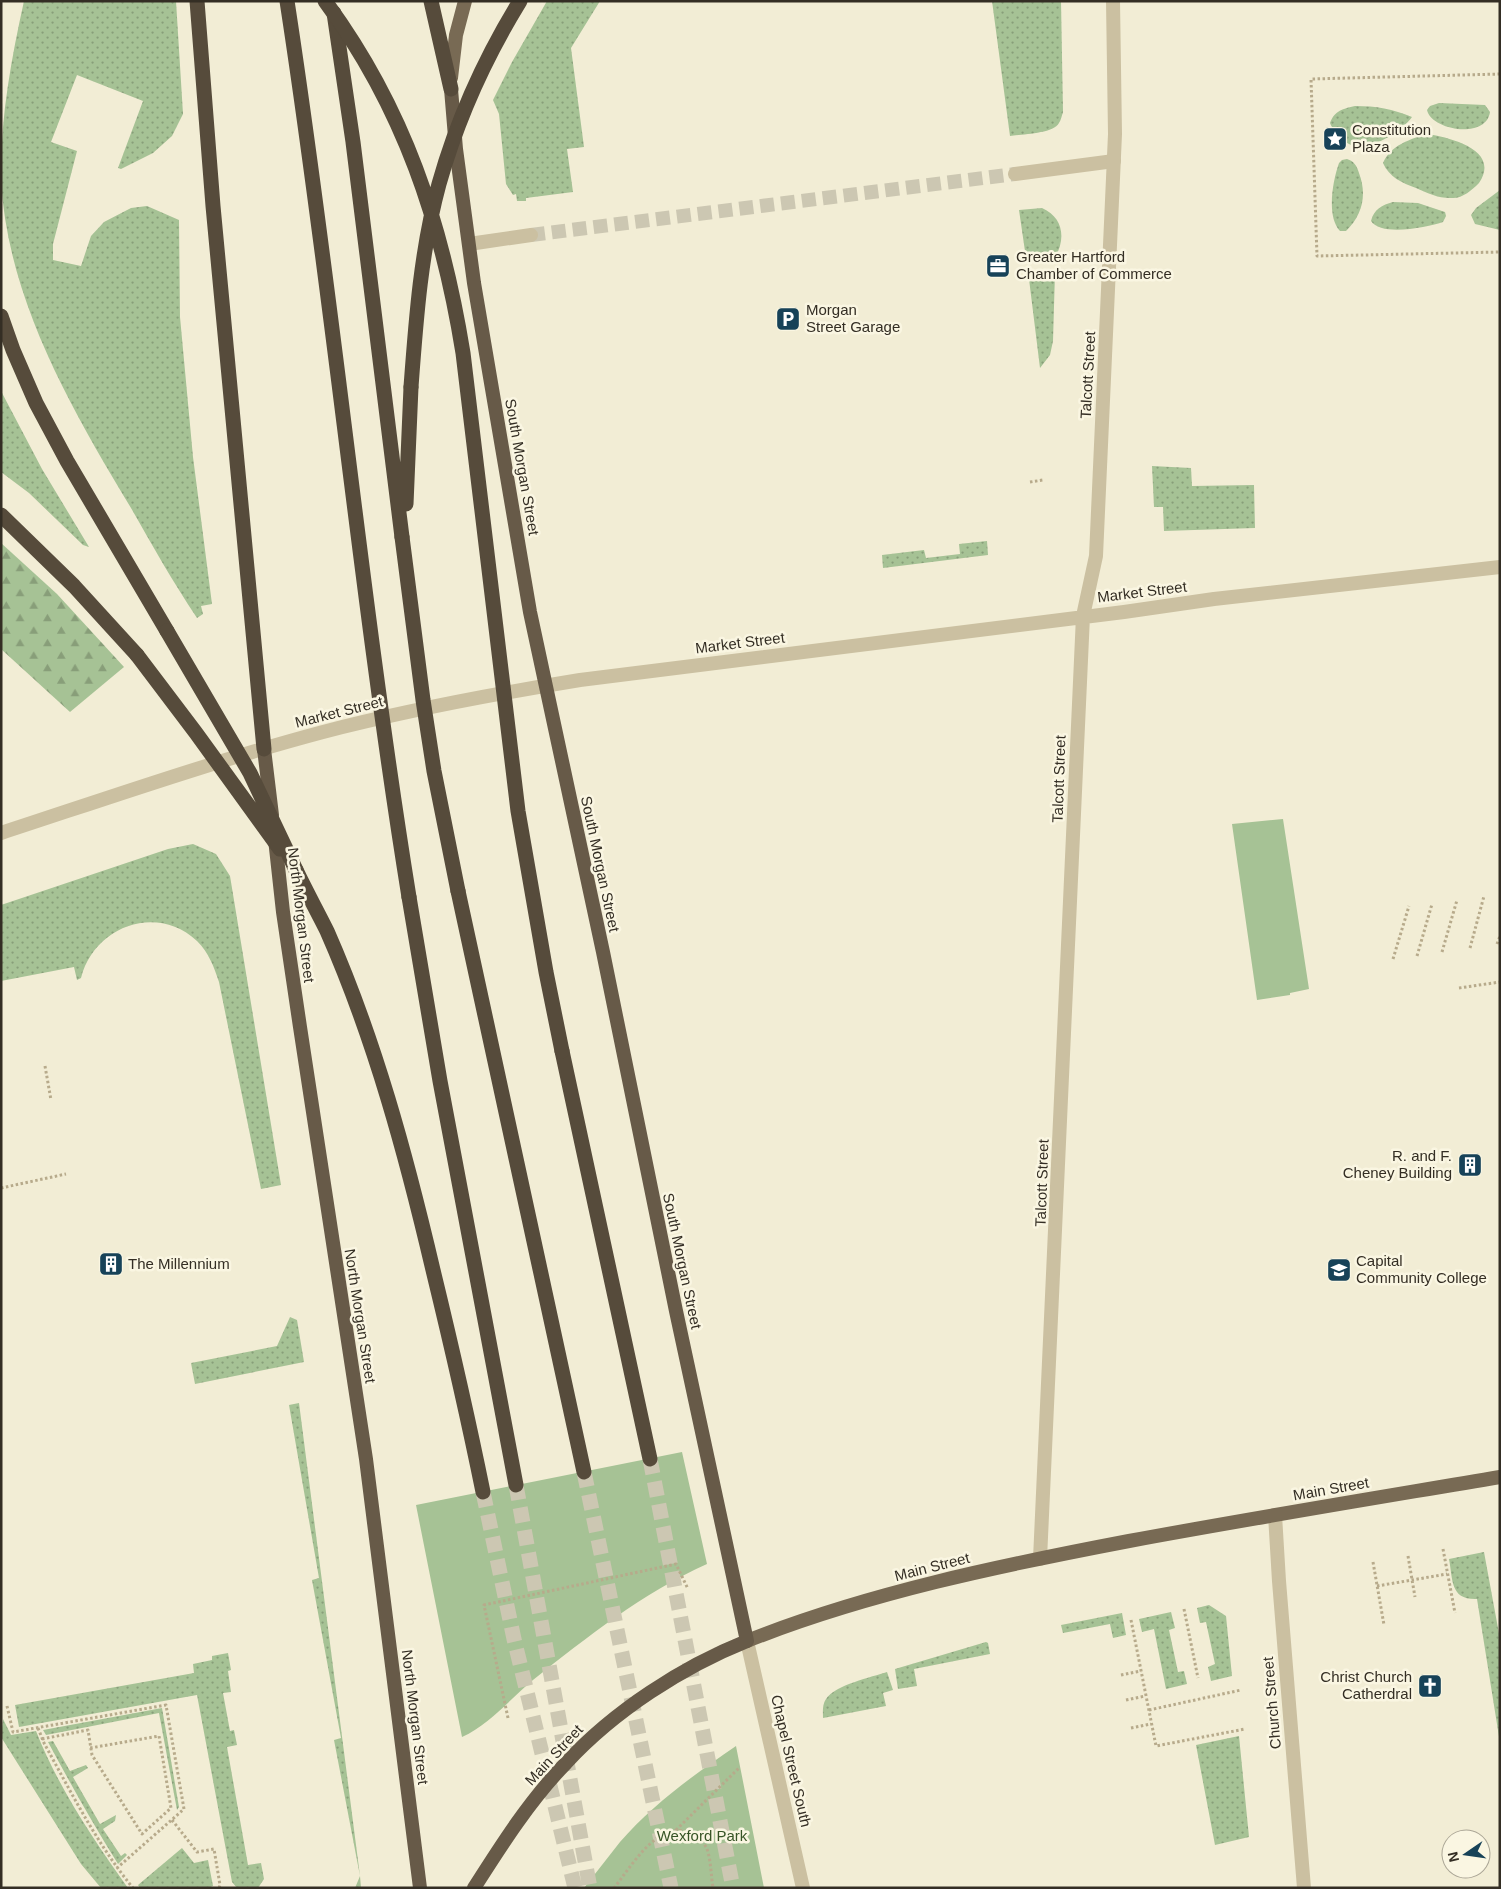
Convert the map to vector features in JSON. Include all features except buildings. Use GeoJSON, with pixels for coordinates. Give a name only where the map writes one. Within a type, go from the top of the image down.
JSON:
{"type":"FeatureCollection","features":[{"type":"Feature","properties":{"kind":"highway"},"geometry":{"type":"LineString","coordinates":[[197,1],[214,225],[264,749]]}},
{"type":"Feature","properties":{"kind":"highway"},"geometry":{"type":"LineString","coordinates":[[287,1],[319,216],[392,792],[440,1081],[516,1486]]}},
{"type":"Feature","properties":{"kind":"highway"},"geometry":{"type":"LineString","coordinates":[[325,1],[367,66],[395,118],[418,172],[444,253],[455,300],[518,811],[562,1051],[650,1458]]}},
{"type":"Feature","properties":{"kind":"highway"},"geometry":{"type":"LineString","coordinates":[[332,1],[353,142],[402,537],[434,771],[584,1472]]}},
{"type":"Feature","properties":{"kind":"highway"},"geometry":{"type":"LineString","coordinates":[[431,1],[451,89]]}},
{"type":"Feature","properties":{"kind":"highway"},"geometry":{"type":"LineString","coordinates":[[402,537],[416,323],[423,264],[432,218],[447,158],[466,106],[493,49],[520,1]]}},
{"type":"Feature","properties":{"kind":"highway","name":"South Morgan Street"},"geometry":{"type":"LineString","coordinates":[[451,89],[455,141],[469,244],[495,411],[530,612],[747,1641]]}},
{"type":"Feature","properties":{"kind":"highway"},"geometry":{"type":"LineString","coordinates":[[1,316],[13,350],[36,403],[67,461],[250,773],[331,942],[375,1058],[397,1128],[446,1322],[483,1492]]}},
{"type":"Feature","properties":{"kind":"highway"},"geometry":{"type":"LineString","coordinates":[[1,515],[74,586],[137,655],[296,870]]}},
{"type":"Feature","properties":{"kind":"highway","name":"North Morgan Street"},"geometry":{"type":"LineString","coordinates":[[264,749],[283,912],[366,1459],[420,1888]]}},
{"type":"Feature","properties":{"kind":"highway","name":"Main Street"},"geometry":{"type":"LineString","coordinates":[[474,1888],[528,1809],[554,1776],[581,1748],[623,1712],[662,1686],[716,1654],[747,1641]]}},
{"type":"Feature","properties":{"kind":"main road"},"geometry":{"type":"LineString","coordinates":[[451,89],[452,61],[456,35],[465,1]]}},
{"type":"Feature","properties":{"kind":"main road","name":"Main Street"},"geometry":{"type":"LineString","coordinates":[[747,1641],[793,1624],[879,1598],[1040,1559],[1275,1514],[1500,1477]]}},
{"type":"Feature","properties":{"kind":"street","name":"Talcott Street"},"geometry":{"type":"LineString","coordinates":[[1040,1559],[1083,616],[1096,556],[1114,161],[1113,1]]}},
{"type":"Feature","properties":{"kind":"street"},"geometry":{"type":"LineString","coordinates":[[1015,174],[1114,161]]}},
{"type":"Feature","properties":{"kind":"street"},"geometry":{"type":"LineString","coordinates":[[469,244],[531,235]]}},
{"type":"Feature","properties":{"kind":"street","name":"Market Street"},"geometry":{"type":"LineString","coordinates":[[1,834],[164,779],[323,732],[416,710],[546,685],[1223,598],[1500,567]]}},
{"type":"Feature","properties":{"kind":"street","name":"Church Street"},"geometry":{"type":"LineString","coordinates":[[1275,1514],[1304,1888]]}},
{"type":"Feature","properties":{"kind":"street","name":"Chapel Street South"},"geometry":{"type":"LineString","coordinates":[[747,1641],[803,1888]]}},
{"type":"Feature","properties":{"kind":"path"},"geometry":{"type":"LineString","coordinates":[[1500,74],[1311,79],[1317,256],[1500,252]]}},
{"type":"Feature","properties":{"kind":"path"},"geometry":{"type":"LineString","coordinates":[[1030,482],[1044,480]]}},
{"type":"Feature","properties":{"kind":"path"},"geometry":{"type":"LineString","coordinates":[[1470,948],[1484,896]]}},
{"type":"Feature","properties":{"kind":"path"},"geometry":{"type":"LineString","coordinates":[[1442,952],[1457,900]]}},
{"type":"Feature","properties":{"kind":"path"},"geometry":{"type":"LineString","coordinates":[[1417,956],[1432,904]]}},
{"type":"Feature","properties":{"kind":"path"},"geometry":{"type":"LineString","coordinates":[[1393,959],[1409,906]]}},
{"type":"Feature","properties":{"kind":"path"},"geometry":{"type":"LineString","coordinates":[[1497,944],[1500,936]]}},
{"type":"Feature","properties":{"kind":"path"},"geometry":{"type":"LineString","coordinates":[[1459,988],[1500,982]]}},
{"type":"Feature","properties":{"kind":"path"},"geometry":{"type":"LineString","coordinates":[[45,1066],[52,1100]]}},
{"type":"Feature","properties":{"kind":"path"},"geometry":{"type":"LineString","coordinates":[[1,1188],[66,1174]]}},
{"type":"Feature","properties":{"kind":"path"},"geometry":{"type":"LineString","coordinates":[[1443,1549],[1455,1614]]}},
{"type":"Feature","properties":{"kind":"path"},"geometry":{"type":"LineString","coordinates":[[1408,1556],[1415,1597]]}},
{"type":"Feature","properties":{"kind":"path"},"geometry":{"type":"LineString","coordinates":[[1373,1562],[1384,1625]]}},
{"type":"Feature","properties":{"kind":"path"},"geometry":{"type":"LineString","coordinates":[[508,1718],[484,1605],[676,1564],[688,1589]]}},
{"type":"Feature","properties":{"kind":"path"},"geometry":{"type":"LineString","coordinates":[[1377,1586],[1447,1574]]}},
{"type":"Feature","properties":{"kind":"path"},"geometry":{"type":"LineString","coordinates":[[1184,1609],[1198,1678]]}},
{"type":"Feature","properties":{"kind":"path"},"geometry":{"type":"LineString","coordinates":[[1131,1620],[1156,1746],[1244,1729]]}},
{"type":"Feature","properties":{"kind":"path"},"geometry":{"type":"LineString","coordinates":[[1121,1675],[1141,1671]]}},
{"type":"Feature","properties":{"kind":"path"},"geometry":{"type":"LineString","coordinates":[[1149,1710],[1240,1690]]}},
{"type":"Feature","properties":{"kind":"path"},"geometry":{"type":"LineString","coordinates":[[1126,1700],[1145,1696]]}},
{"type":"Feature","properties":{"kind":"path"},"geometry":{"type":"LineString","coordinates":[[7,1706],[13,1732],[166,1705],[184,1809],[118,1868]]}},
{"type":"Feature","properties":{"kind":"path"},"geometry":{"type":"LineString","coordinates":[[1131,1728],[1151,1724]]}},
{"type":"Feature","properties":{"kind":"path"},"geometry":{"type":"LineString","coordinates":[[38,1728],[42,1739],[92,1829],[133,1888]]}},
{"type":"Feature","properties":{"kind":"path"},"geometry":{"type":"LineString","coordinates":[[42,1739],[88,1730],[90,1748],[92,1754],[142,1834],[171,1808],[159,1736],[90,1748]]}},
{"type":"Feature","properties":{"kind":"path"},"geometry":{"type":"LineString","coordinates":[[614,1888],[655,1838],[676,1830],[740,1767]]}},
{"type":"Feature","properties":{"kind":"path"},"geometry":{"type":"LineString","coordinates":[[172,1820],[197,1852],[214,1849],[219,1888]]}},
{"type":"Feature","properties":{"kind":"path"},"geometry":{"type":"LineString","coordinates":[[676,1830],[694,1835],[701,1840],[707,1849],[713,1888]]}},
{"type":"Feature","properties":{"kind":"green space"},"geometry":{"type":"Polygon","coordinates":[[[24,1],[176,1],[183,114],[172,136],[153,153],[121,169],[118,168],[143,101],[77,75],[51,142],[77,151],[53,244],[53,260],[81,266],[91,236],[104,222],[131,208],[147,206],[179,220],[180,317],[193,457],[212,604],[201,606],[203,614],[197,618],[108,470],[65,392],[29,310],[16,268],[6,225],[1,181],[1,158],[7,90],[24,1]]]}},
{"type":"Feature","properties":{"kind":"green space"},"geometry":{"type":"Polygon","coordinates":[[[547,1],[600,1],[571,48],[584,147],[567,149],[573,192],[526,198],[526,201],[517,201],[516,194],[513,195],[506,184],[499,114],[493,100],[512,62],[547,1]]]}},
{"type":"Feature","properties":{"kind":"green space"},"geometry":{"type":"Polygon","coordinates":[[[992,1],[1061,1],[1063,112],[1056,127],[1037,133],[1010,136],[992,1]]]}},
{"type":"Feature","properties":{"kind":"green space"},"geometry":{"type":"Polygon","coordinates":[[[1439,103],[1485,105],[1490,112],[1486,121],[1479,126],[1469,129],[1458,129],[1438,123],[1431,117],[1427,110],[1430,106],[1439,103]]]}},
{"type":"Feature","properties":{"kind":"green space"},"geometry":{"type":"Polygon","coordinates":[[[1355,106],[1384,108],[1412,117],[1402,127],[1381,141],[1359,147],[1341,138],[1334,131],[1330,123],[1337,113],[1343,109],[1355,106]]]}},
{"type":"Feature","properties":{"kind":"green space"},"geometry":{"type":"Polygon","coordinates":[[[1428,134],[1460,143],[1479,154],[1484,162],[1484,172],[1479,183],[1467,193],[1460,197],[1443,198],[1401,182],[1392,176],[1386,168],[1383,163],[1396,147],[1428,134]]]}},
{"type":"Feature","properties":{"kind":"green space"},"geometry":{"type":"Polygon","coordinates":[[[1347,159],[1353,162],[1357,168],[1363,196],[1360,211],[1352,225],[1346,231],[1340,231],[1333,216],[1332,198],[1339,163],[1347,159]]]}},
{"type":"Feature","properties":{"kind":"green space"},"geometry":{"type":"Polygon","coordinates":[[[1500,190],[1500,230],[1475,224],[1471,215],[1476,208],[1500,190]]]}},
{"type":"Feature","properties":{"kind":"green space"},"geometry":{"type":"Polygon","coordinates":[[[1393,202],[1418,203],[1445,212],[1446,216],[1443,222],[1416,228],[1394,230],[1376,226],[1371,221],[1374,213],[1382,206],[1393,202]]]}},
{"type":"Feature","properties":{"kind":"green space"},"geometry":{"type":"Polygon","coordinates":[[[1042,208],[1050,212],[1055,218],[1061,231],[1060,246],[1053,260],[1026,258],[1019,210],[1042,208]]]}},
{"type":"Feature","properties":{"kind":"green space"},"geometry":{"type":"Polygon","coordinates":[[[1028,271],[1055,272],[1053,341],[1050,355],[1040,368],[1028,271]]]}},
{"type":"Feature","properties":{"kind":"green space"},"geometry":{"type":"Polygon","coordinates":[[[1,391],[42,469],[89,547],[83,545],[29,493],[1,472],[1,391]]]}},
{"type":"Feature","properties":{"kind":"green space"},"geometry":{"type":"Polygon","coordinates":[[[1152,466],[1191,468],[1192,486],[1254,485],[1255,528],[1164,531],[1163,507],[1154,507],[1152,466]]]}},
{"type":"Feature","properties":{"kind":"green space"},"geometry":{"type":"Polygon","coordinates":[[[987,541],[988,555],[883,568],[882,555],[924,550],[926,558],[960,554],[959,544],[987,541]]]}},
{"type":"Feature","properties":{"kind":"green space"},"geometry":{"type":"Polygon","coordinates":[[[1,543],[57,594],[124,667],[70,712],[1,649],[1,543]]]}},
{"type":"Feature","properties":{"kind":"green space"},"geometry":{"type":"Polygon","coordinates":[[[1283,819],[1309,989],[1290,993],[1290,995],[1257,1000],[1232,824],[1283,819]]]}},
{"type":"Feature","properties":{"kind":"green space"},"geometry":{"type":"Polygon","coordinates":[[[193,844],[216,854],[230,876],[281,1185],[261,1189],[219,982],[208,955],[197,941],[181,930],[163,924],[146,923],[128,926],[113,934],[99,945],[88,960],[81,978],[77,980],[74,967],[1,981],[1,905],[168,849],[193,844]]]}},
{"type":"Feature","properties":{"kind":"green space"},"geometry":{"type":"Polygon","coordinates":[[[290,1317],[297,1320],[304,1362],[195,1384],[191,1363],[277,1346],[290,1317]]]}},
{"type":"Feature","properties":{"kind":"green space"},"geometry":{"type":"Polygon","coordinates":[[[299,1403],[360,1876],[334,1740],[341,1738],[312,1580],[319,1578],[289,1405],[299,1403]]]}},
{"type":"Feature","properties":{"kind":"green space"},"geometry":{"type":"Polygon","coordinates":[[[682,1452],[707,1564],[660,1588],[616,1617],[533,1680],[490,1719],[462,1737],[416,1505],[682,1452]]]}},
{"type":"Feature","properties":{"kind":"green space"},"geometry":{"type":"Polygon","coordinates":[[[1484,1552],[1500,1639],[1500,1743],[1477,1599],[1462,1596],[1457,1592],[1452,1581],[1449,1559],[1484,1552]]]}},
{"type":"Feature","properties":{"kind":"green space"},"geometry":{"type":"Polygon","coordinates":[[[1209,1605],[1226,1616],[1232,1676],[1211,1681],[1208,1667],[1215,1664],[1206,1622],[1200,1623],[1197,1608],[1209,1605]]]}},
{"type":"Feature","properties":{"kind":"green space"},"geometry":{"type":"Polygon","coordinates":[[[1171,1612],[1175,1628],[1169,1630],[1178,1672],[1184,1671],[1187,1684],[1166,1689],[1154,1629],[1142,1632],[1139,1619],[1171,1612]]]}},
{"type":"Feature","properties":{"kind":"green space"},"geometry":{"type":"Polygon","coordinates":[[[1122,1613],[1126,1635],[1113,1638],[1110,1624],[1063,1633],[1061,1625],[1122,1613]]]}},
{"type":"Feature","properties":{"kind":"green space"},"geometry":{"type":"Polygon","coordinates":[[[986,1642],[988,1643],[990,1654],[914,1669],[917,1686],[898,1689],[895,1669],[986,1642]]]}},
{"type":"Feature","properties":{"kind":"green space"},"geometry":{"type":"Polygon","coordinates":[[[228,1653],[231,1670],[228,1671],[231,1692],[223,1693],[230,1731],[234,1730],[237,1745],[227,1747],[248,1865],[261,1863],[264,1879],[258,1888],[237,1888],[232,1882],[197,1695],[19,1727],[15,1705],[194,1673],[193,1664],[212,1660],[212,1656],[228,1653]]]}},
{"type":"Feature","properties":{"kind":"green space"},"geometry":{"type":"Polygon","coordinates":[[[887,1672],[893,1690],[883,1693],[886,1706],[823,1718],[824,1704],[831,1694],[854,1682],[887,1672]]]}},
{"type":"Feature","properties":{"kind":"green space"},"geometry":{"type":"Polygon","coordinates":[[[162,1708],[179,1807],[177,1810],[159,1713],[46,1735],[43,1730],[162,1708]]]}},
{"type":"Feature","properties":{"kind":"green space"},"geometry":{"type":"Polygon","coordinates":[[[3,1719],[11,1735],[36,1731],[55,1772],[77,1812],[128,1888],[101,1888],[81,1864],[1,1737],[3,1719]]]}},
{"type":"Feature","properties":{"kind":"green space"},"geometry":{"type":"Polygon","coordinates":[[[1239,1736],[1249,1837],[1215,1845],[1196,1745],[1239,1736]]]}},
{"type":"Feature","properties":{"kind":"green space"},"geometry":{"type":"Polygon","coordinates":[[[53,1741],[70,1771],[86,1765],[88,1768],[73,1777],[100,1824],[116,1815],[115,1821],[103,1829],[121,1856],[125,1853],[127,1855],[118,1864],[48,1742],[53,1741]]]}},
{"type":"Feature","properties":{"kind":"green space","name":"Wexford Park"},"geometry":{"type":"Polygon","coordinates":[[[736,1746],[764,1888],[584,1888],[620,1842],[646,1815],[690,1779],[736,1746]]]}},
{"type":"Feature","properties":{"kind":"green space"},"geometry":{"type":"Polygon","coordinates":[[[182,1848],[194,1863],[208,1860],[213,1886],[208,1888],[140,1888],[138,1885],[182,1848]]]}},
{"type":"Feature","properties":{"kind":"green space"},"geometry":{"type":"Polygon","coordinates":[[[360,1876],[361,1888],[355,1888],[360,1876]]]}},
{"type":"Feature","properties":{"kind":"tunnel"},"geometry":{"type":"LineString","coordinates":[[531,235],[1015,174]]}},
{"type":"Feature","properties":{"kind":"tunnel"},"geometry":{"type":"LineString","coordinates":[[650,1459],[733,1888]]}},
{"type":"Feature","properties":{"kind":"tunnel"},"geometry":{"type":"LineString","coordinates":[[584,1472],[671,1888]]}},
{"type":"Feature","properties":{"kind":"tunnel"},"geometry":{"type":"LineString","coordinates":[[516,1485],[590,1888]]}},
{"type":"Feature","properties":{"kind":"tunnel"},"geometry":{"type":"LineString","coordinates":[[483,1492],[514,1639],[575,1888]]}},
{"type":"Feature","properties":{"kind":"place","name":"Constitution Plaza"},"geometry":{"type":"Point","coordinates":[1335,139]}},
{"type":"Feature","properties":{"kind":"place","name":"Greater Hartford Chamber of Commerce"},"geometry":{"type":"Point","coordinates":[998,266]}},
{"type":"Feature","properties":{"kind":"place","name":"Morgan Street Garage"},"geometry":{"type":"Point","coordinates":[788,319]}},
{"type":"Feature","properties":{"kind":"place","name":"R. and F. Cheney Building"},"geometry":{"type":"Point","coordinates":[1470,1165]}},
{"type":"Feature","properties":{"kind":"place","name":"The Millennium"},"geometry":{"type":"Point","coordinates":[111,1264]}},
{"type":"Feature","properties":{"kind":"place","name":"Capital Community College"},"geometry":{"type":"Point","coordinates":[1339,1270]}},
{"type":"Feature","properties":{"kind":"place","name":"Christ Church Catherdral"},"geometry":{"type":"Point","coordinates":[1430,1686]}}]}
